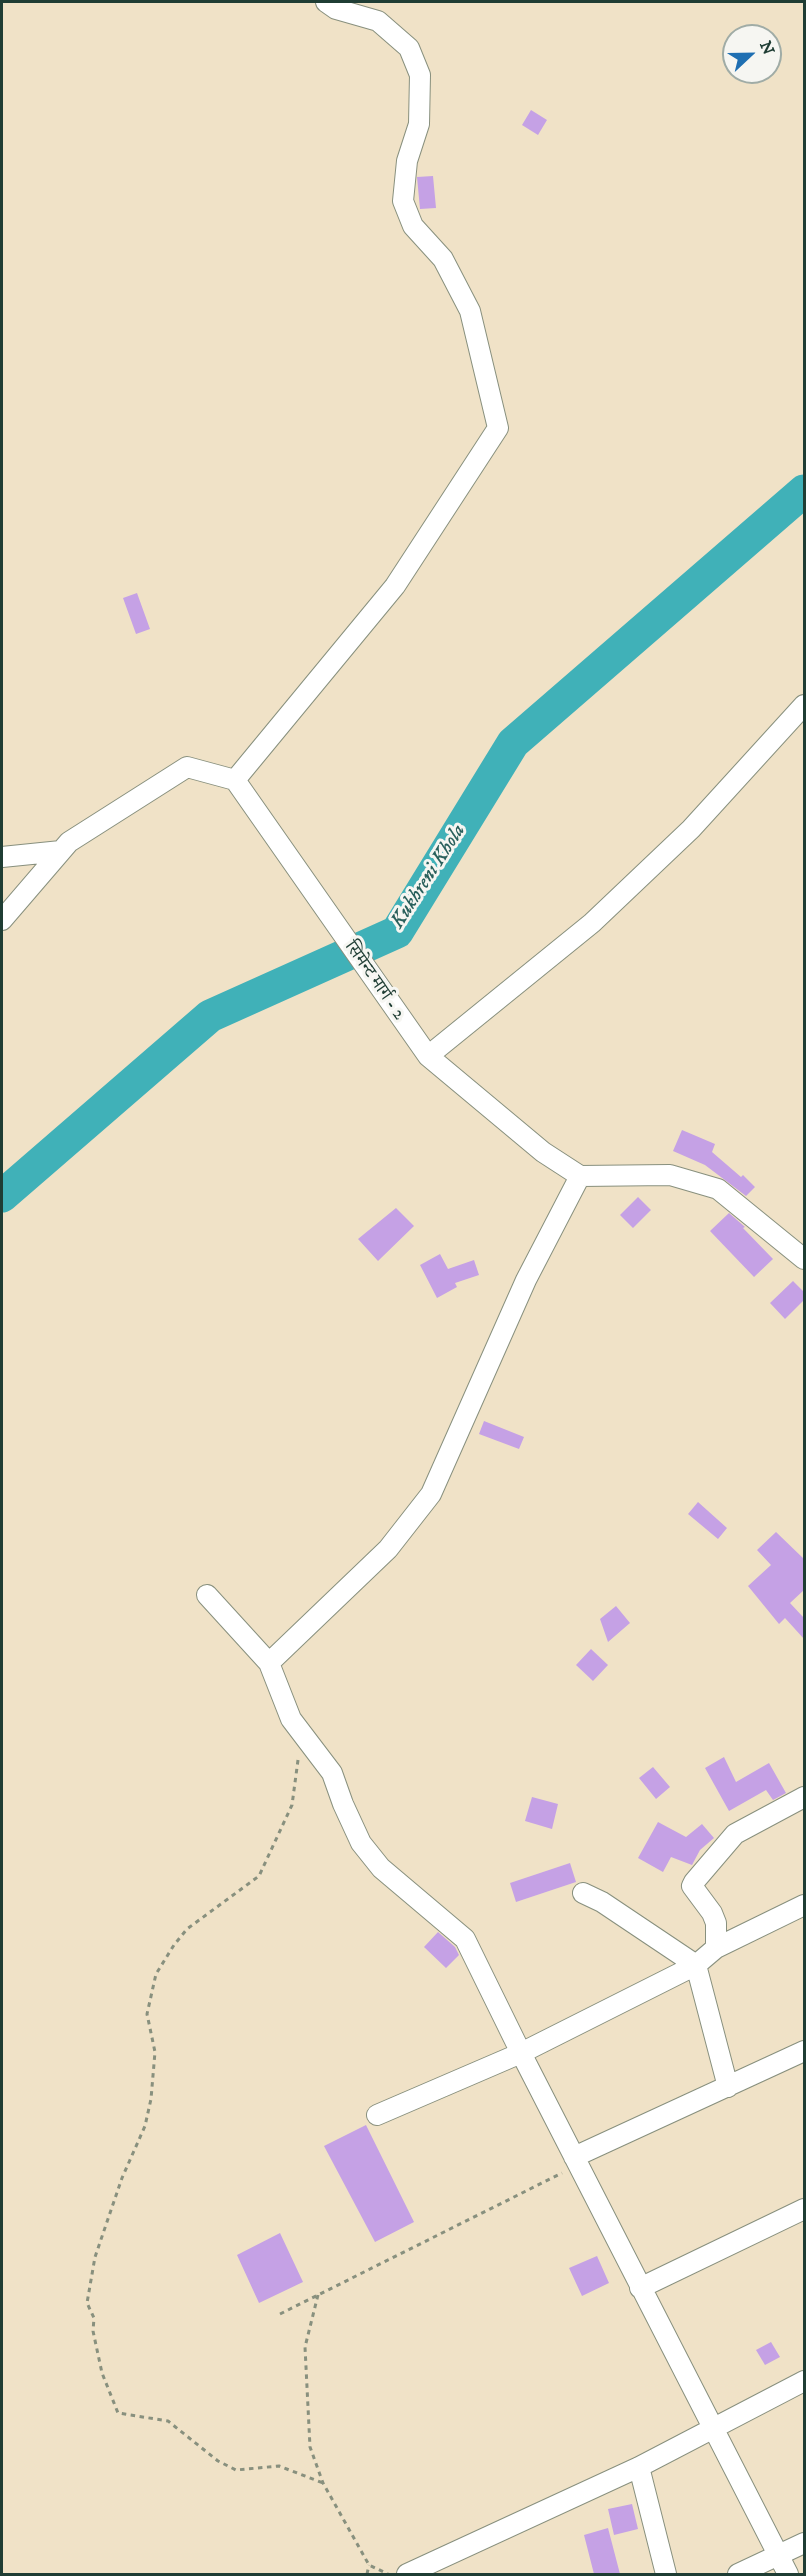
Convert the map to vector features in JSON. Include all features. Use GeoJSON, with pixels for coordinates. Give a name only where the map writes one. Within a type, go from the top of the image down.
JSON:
{"type":"FeatureCollection","features":[{"type":"Feature","properties":{"kind":"street"},"geometry":{"type":"LineString","coordinates":[[2,920],[69,842],[187,767],[235,780],[395,586],[498,428],[470,311],[443,259],[413,226],[403,201],[407,161],[419,123],[420,75],[417,66],[409,48],[378,21],[336,9],[326,2]]}},
{"type":"Feature","properties":{"kind":"street"},"geometry":{"type":"LineString","coordinates":[[428,1056],[592,923],[691,829],[804,705]]}},
{"type":"Feature","properties":{"kind":"street","name":"सिमेन्ट मार्ग - 2"},"geometry":{"type":"LineString","coordinates":[[235,780],[428,1056],[543,1152],[580,1176]]}},
{"type":"Feature","properties":{"kind":"street"},"geometry":{"type":"LineString","coordinates":[[2,857],[61,851]]}},
{"type":"Feature","properties":{"kind":"street"},"geometry":{"type":"LineString","coordinates":[[268,1664],[388,1549],[431,1494],[526,1280],[580,1176],[670,1175],[718,1189],[804,1259]]}},
{"type":"Feature","properties":{"kind":"street"},"geometry":{"type":"LineString","coordinates":[[207,1595],[268,1664],[291,1719],[332,1773],[361,1844],[381,1868],[465,1939],[640,2288],[714,2426],[788,2574]]}},
{"type":"Feature","properties":{"kind":"street"},"geometry":{"type":"LineString","coordinates":[[716,1948],[716,1923],[712,1913],[692,1886],[694,1882],[735,1834],[804,1797]]}},
{"type":"Feature","properties":{"kind":"street"},"geometry":{"type":"LineString","coordinates":[[583,1893],[602,1902],[696,1965],[728,2087]]}},
{"type":"Feature","properties":{"kind":"street"},"geometry":{"type":"LineString","coordinates":[[377,2115],[521,2053],[696,1965],[716,1948],[804,1905]]}},
{"type":"Feature","properties":{"kind":"street"},"geometry":{"type":"LineString","coordinates":[[576,2161],[804,2051]]}},
{"type":"Feature","properties":{"kind":"street"},"geometry":{"type":"LineString","coordinates":[[640,2288],[804,2208]]}},
{"type":"Feature","properties":{"kind":"street"},"geometry":{"type":"LineString","coordinates":[[407,2574],[639,2467],[804,2381]]}},
{"type":"Feature","properties":{"kind":"street"},"geometry":{"type":"LineString","coordinates":[[639,2467],[666,2574]]}},
{"type":"Feature","properties":{"kind":"street"},"geometry":{"type":"LineString","coordinates":[[738,2574],[804,2543]]}},
{"type":"Feature","properties":{"kind":"path"},"geometry":{"type":"LineString","coordinates":[[306,1739],[297,1766],[292,1805],[259,1876],[187,1929],[156,1974],[147,2014],[155,2052],[151,2099],[145,2126],[122,2178],[95,2258],[87,2303],[94,2318],[93,2331],[102,2373],[118,2413],[168,2421],[218,2461],[236,2470],[279,2466],[323,2483]]}},
{"type":"Feature","properties":{"kind":"path"},"geometry":{"type":"LineString","coordinates":[[280,2314],[576,2161]]}},
{"type":"Feature","properties":{"kind":"path"},"geometry":{"type":"LineString","coordinates":[[318,2295],[305,2347],[309,2447],[323,2483],[369,2565],[389,2574]]}},
{"type":"Feature","properties":{"kind":"path"},"geometry":{"type":"LineString","coordinates":[[367,2574],[369,2565]]}},
{"type":"Feature","properties":{"kind":"building"},"geometry":{"type":"Polygon","coordinates":[[[531,110],[547,120],[538,135],[522,125],[531,110]]]}},
{"type":"Feature","properties":{"kind":"building"},"geometry":{"type":"Polygon","coordinates":[[[433,176],[436,208],[420,209],[417,177],[433,176]]]}},
{"type":"Feature","properties":{"kind":"building"},"geometry":{"type":"Polygon","coordinates":[[[137,593],[150,629],[136,634],[123,598],[137,593]]]}},
{"type":"Feature","properties":{"kind":"building"},"geometry":{"type":"Polygon","coordinates":[[[682,1130],[715,1144],[712,1152],[755,1187],[746,1196],[705,1165],[673,1151],[682,1130]]]}},
{"type":"Feature","properties":{"kind":"building"},"geometry":{"type":"Polygon","coordinates":[[[638,1197],[651,1210],[633,1228],[620,1215],[638,1197]]]}},
{"type":"Feature","properties":{"kind":"building"},"geometry":{"type":"Polygon","coordinates":[[[396,1208],[414,1226],[378,1261],[358,1239],[396,1208]]]}},
{"type":"Feature","properties":{"kind":"building"},"geometry":{"type":"Polygon","coordinates":[[[729,1213],[745,1227],[743,1228],[773,1259],[754,1277],[710,1231],[729,1213]]]}},
{"type":"Feature","properties":{"kind":"building"},"geometry":{"type":"Polygon","coordinates":[[[440,1254],[448,1269],[474,1260],[479,1275],[455,1283],[457,1287],[437,1298],[420,1265],[440,1254]]]}},
{"type":"Feature","properties":{"kind":"building"},"geometry":{"type":"Polygon","coordinates":[[[793,1281],[804,1292],[804,1300],[785,1319],[770,1303],[793,1281]]]}},
{"type":"Feature","properties":{"kind":"building"},"geometry":{"type":"Polygon","coordinates":[[[484,1421],[524,1437],[519,1449],[479,1434],[484,1421]]]}},
{"type":"Feature","properties":{"kind":"building"},"geometry":{"type":"Polygon","coordinates":[[[698,1502],[727,1528],[718,1539],[688,1514],[698,1502]]]}},
{"type":"Feature","properties":{"kind":"building"},"geometry":{"type":"Polygon","coordinates":[[[776,1532],[804,1559],[804,1590],[790,1603],[804,1618],[804,1639],[785,1618],[779,1624],[748,1586],[771,1565],[757,1550],[776,1532]]]}},
{"type":"Feature","properties":{"kind":"building"},"geometry":{"type":"Polygon","coordinates":[[[616,1606],[630,1623],[608,1642],[600,1619],[616,1606]]]}},
{"type":"Feature","properties":{"kind":"building"},"geometry":{"type":"Polygon","coordinates":[[[591,1649],[608,1665],[593,1681],[576,1665],[591,1649]]]}},
{"type":"Feature","properties":{"kind":"building"},"geometry":{"type":"Polygon","coordinates":[[[724,1757],[736,1782],[769,1763],[786,1793],[773,1800],[766,1790],[729,1811],[705,1768],[724,1757]]]}},
{"type":"Feature","properties":{"kind":"building"},"geometry":{"type":"Polygon","coordinates":[[[653,1767],[670,1787],[656,1799],[639,1778],[653,1767]]]}},
{"type":"Feature","properties":{"kind":"building"},"geometry":{"type":"Polygon","coordinates":[[[532,1797],[558,1804],[552,1829],[525,1821],[532,1797]]]}},
{"type":"Feature","properties":{"kind":"building"},"geometry":{"type":"Polygon","coordinates":[[[658,1822],[686,1837],[702,1824],[714,1838],[700,1850],[692,1865],[671,1857],[663,1872],[638,1858],[658,1822]]]}},
{"type":"Feature","properties":{"kind":"building"},"geometry":{"type":"Polygon","coordinates":[[[570,1863],[576,1882],[516,1902],[510,1883],[570,1863]]]}},
{"type":"Feature","properties":{"kind":"building"},"geometry":{"type":"Polygon","coordinates":[[[438,1932],[455,1947],[459,1955],[446,1968],[424,1947],[438,1932]]]}},
{"type":"Feature","properties":{"kind":"building"},"geometry":{"type":"Polygon","coordinates":[[[366,2125],[414,2222],[375,2242],[324,2146],[366,2125]]]}},
{"type":"Feature","properties":{"kind":"building"},"geometry":{"type":"Polygon","coordinates":[[[280,2233],[303,2282],[259,2303],[237,2255],[280,2233]]]}},
{"type":"Feature","properties":{"kind":"building"},"geometry":{"type":"Polygon","coordinates":[[[597,2256],[609,2283],[582,2296],[569,2268],[597,2256]]]}},
{"type":"Feature","properties":{"kind":"building"},"geometry":{"type":"Polygon","coordinates":[[[771,2342],[780,2357],[765,2365],[756,2350],[771,2342]]]}},
{"type":"Feature","properties":{"kind":"building"},"geometry":{"type":"Polygon","coordinates":[[[632,2504],[638,2529],[614,2535],[608,2509],[632,2504]]]}},
{"type":"Feature","properties":{"kind":"building"},"geometry":{"type":"Polygon","coordinates":[[[608,2528],[620,2574],[594,2574],[584,2535],[608,2528]]]}},
{"type":"Feature","properties":{"kind":"waterway","name":"Kukhreni Khola"},"geometry":{"type":"LineString","coordinates":[[2,1196],[210,1016],[397,932],[513,743],[804,491]]}}]}
